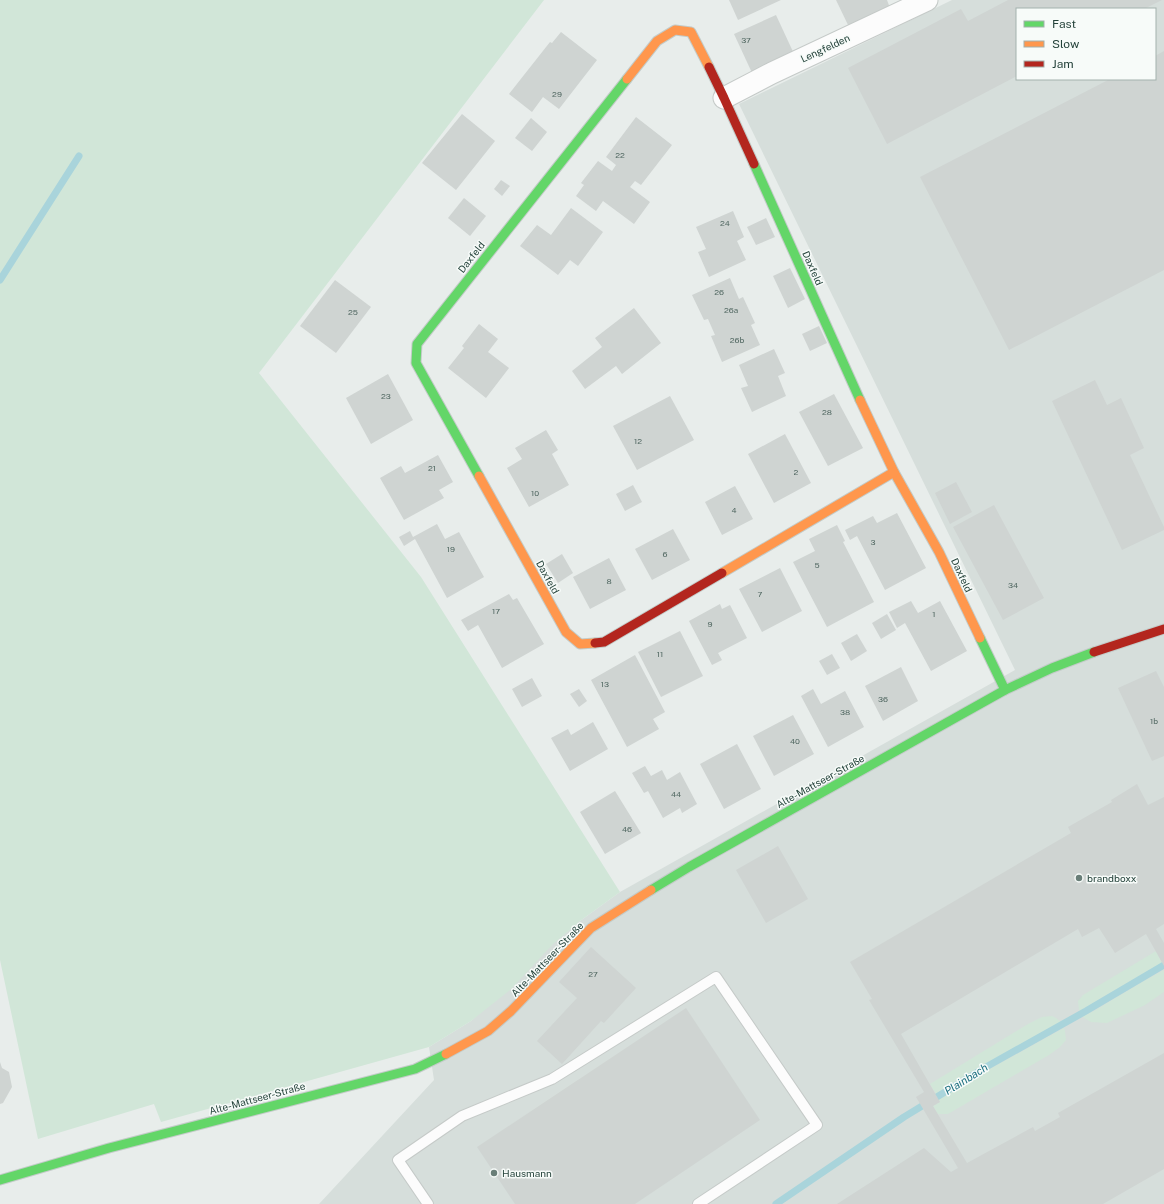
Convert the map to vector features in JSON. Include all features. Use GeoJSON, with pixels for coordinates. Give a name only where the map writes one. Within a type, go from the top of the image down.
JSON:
{"type":"FeatureCollection","features":[{"type":"Feature","properties":{"kind":"street","name":"Lengfelden"},"geometry":{"type":"LineString","coordinates":[[724,98],[772,73],[927,0]]}},
{"type":"Feature","properties":{"kind":"street","name":"Daxfeld"},"geometry":{"type":"LineString","coordinates":[[894,472],[604,642],[580,644],[566,632],[416,363],[417,344],[657,41],[675,30],[691,32],[724,98],[894,472],[939,552],[1005,690]]}},
{"type":"Feature","properties":{"kind":"street","name":"Alte-Mattseer-Straße"},"geometry":{"type":"LineString","coordinates":[[0,1180],[109,1148],[415,1069],[462,1046],[488,1031],[511,1011],[592,928],[689,867],[1005,690],[1052,668],[1164,628]]}},
{"type":"Feature","properties":{"kind":"lane"},"geometry":{"type":"LineString","coordinates":[[428,1204],[398,1160],[462,1116],[552,1079],[716,977],[817,1125],[698,1204]]}},
{"type":"Feature","properties":{"kind":"shaded area"},"geometry":{"type":"Polygon","coordinates":[[[952,0],[1164,0],[1164,1204],[319,1204],[434,1080],[429,1047],[471,1021],[552,944],[580,921],[620,892],[1015,670],[739,104],[952,0]]]}},
{"type":"Feature","properties":{"kind":"green space"},"geometry":{"type":"Polygon","coordinates":[[[0,0],[544,0],[259,373],[421,577],[620,892],[580,921],[553,944],[510,990],[471,1021],[429,1047],[161,1122],[154,1104],[38,1139],[0,960],[0,0]]]}},
{"type":"Feature","properties":{"kind":"green space"},"geometry":{"type":"Polygon","coordinates":[[[1156,951],[1162,963],[1080,1011],[1079,1010],[1078,1001],[1083,995],[1156,951]]]}},
{"type":"Feature","properties":{"kind":"green space"},"geometry":{"type":"Polygon","coordinates":[[[1164,970],[1164,992],[1145,1005],[1107,1023],[1091,1022],[1082,1016],[1094,1011],[1164,970]]]}},
{"type":"Feature","properties":{"kind":"green space"},"geometry":{"type":"Polygon","coordinates":[[[1052,1016],[1061,1022],[936,1094],[930,1084],[1028,1024],[1042,1017],[1052,1016]]]}},
{"type":"Feature","properties":{"kind":"green space"},"geometry":{"type":"Polygon","coordinates":[[[1064,1028],[1066,1040],[1060,1047],[1049,1055],[948,1114],[938,1114],[933,1106],[940,1102],[938,1099],[1064,1028]]]}},
{"type":"Feature","properties":{"kind":"building"},"geometry":{"type":"Polygon","coordinates":[[[729,0],[781,0],[738,20],[729,0]]]}},
{"type":"Feature","properties":{"kind":"building"},"geometry":{"type":"Polygon","coordinates":[[[836,0],[887,0],[890,8],[849,27],[836,0]]]}},
{"type":"Feature","properties":{"kind":"building"},"geometry":{"type":"Polygon","coordinates":[[[1008,0],[1162,0],[1146,8],[1016,8],[1016,77],[887,144],[848,68],[961,9],[968,21],[1008,0]]]}},
{"type":"Feature","properties":{"kind":"building"},"geometry":{"type":"Polygon","coordinates":[[[776,15],[795,56],[753,75],[734,34],[776,15]]]}},
{"type":"Feature","properties":{"kind":"building"},"geometry":{"type":"Polygon","coordinates":[[[561,32],[597,60],[559,109],[543,97],[532,112],[509,94],[550,42],[552,43],[561,32]]]}},
{"type":"Feature","properties":{"kind":"building"},"geometry":{"type":"Polygon","coordinates":[[[1164,51],[1164,270],[1009,350],[920,177],[1108,80],[1156,80],[1156,55],[1164,51]]]}},
{"type":"Feature","properties":{"kind":"building"},"geometry":{"type":"Polygon","coordinates":[[[462,114],[495,141],[456,190],[422,163],[462,114]]]}},
{"type":"Feature","properties":{"kind":"building"},"geometry":{"type":"Polygon","coordinates":[[[636,117],[672,145],[641,185],[635,181],[630,187],[650,202],[634,224],[603,201],[596,211],[576,196],[584,185],[581,183],[598,161],[612,171],[616,165],[606,157],[636,117]]]}},
{"type":"Feature","properties":{"kind":"building"},"geometry":{"type":"Polygon","coordinates":[[[531,118],[547,132],[532,151],[515,138],[531,118]]]}},
{"type":"Feature","properties":{"kind":"building"},"geometry":{"type":"Polygon","coordinates":[[[501,180],[510,186],[502,196],[494,189],[501,180]]]}},
{"type":"Feature","properties":{"kind":"building"},"geometry":{"type":"Polygon","coordinates":[[[464,198],[486,216],[470,236],[448,218],[464,198]]]}},
{"type":"Feature","properties":{"kind":"building"},"geometry":{"type":"Polygon","coordinates":[[[571,208],[603,232],[578,266],[570,260],[558,275],[520,246],[537,225],[551,235],[571,208]]]}},
{"type":"Feature","properties":{"kind":"building"},"geometry":{"type":"Polygon","coordinates":[[[733,211],[744,237],[737,241],[746,260],[709,277],[698,252],[706,249],[696,227],[733,211]]]}},
{"type":"Feature","properties":{"kind":"building"},"geometry":{"type":"Polygon","coordinates":[[[766,218],[775,237],[756,245],[747,227],[766,218]]]}},
{"type":"Feature","properties":{"kind":"building"},"geometry":{"type":"Polygon","coordinates":[[[790,268],[805,299],[788,308],[773,276],[790,268]]]}},
{"type":"Feature","properties":{"kind":"building"},"geometry":{"type":"Polygon","coordinates":[[[730,278],[739,299],[743,297],[755,323],[751,325],[760,345],[722,362],[711,336],[715,335],[708,319],[704,320],[692,295],[730,278]]]}},
{"type":"Feature","properties":{"kind":"building"},"geometry":{"type":"Polygon","coordinates":[[[335,280],[371,307],[336,353],[300,326],[335,280]]]}},
{"type":"Feature","properties":{"kind":"building"},"geometry":{"type":"Polygon","coordinates":[[[634,308],[661,343],[622,374],[616,366],[585,389],[572,371],[602,347],[595,338],[634,308]]]}},
{"type":"Feature","properties":{"kind":"building"},"geometry":{"type":"Polygon","coordinates":[[[479,324],[498,339],[488,352],[509,368],[486,398],[448,368],[464,348],[462,346],[479,324]]]}},
{"type":"Feature","properties":{"kind":"building"},"geometry":{"type":"Polygon","coordinates":[[[819,326],[827,343],[810,351],[802,334],[819,326]]]}},
{"type":"Feature","properties":{"kind":"building"},"geometry":{"type":"Polygon","coordinates":[[[774,349],[785,373],[778,376],[786,396],[752,412],[741,388],[748,386],[739,365],[774,349]]]}},
{"type":"Feature","properties":{"kind":"building"},"geometry":{"type":"Polygon","coordinates":[[[388,374],[413,420],[371,444],[346,398],[388,374]]]}},
{"type":"Feature","properties":{"kind":"building"},"geometry":{"type":"Polygon","coordinates":[[[1095,380],[1107,405],[1121,398],[1144,448],[1130,455],[1164,527],[1164,530],[1122,550],[1052,401],[1095,380]]]}},
{"type":"Feature","properties":{"kind":"building"},"geometry":{"type":"Polygon","coordinates":[[[834,394],[863,448],[828,466],[799,412],[834,394]]]}},
{"type":"Feature","properties":{"kind":"building"},"geometry":{"type":"Polygon","coordinates":[[[670,396],[694,440],[637,470],[613,426],[670,396]]]}},
{"type":"Feature","properties":{"kind":"building"},"geometry":{"type":"Polygon","coordinates":[[[546,430],[558,450],[552,454],[569,485],[529,507],[507,468],[522,459],[515,448],[546,430]]]}},
{"type":"Feature","properties":{"kind":"building"},"geometry":{"type":"Polygon","coordinates":[[[785,434],[811,483],[774,503],[748,454],[785,434]]]}},
{"type":"Feature","properties":{"kind":"building"},"geometry":{"type":"Polygon","coordinates":[[[438,455],[453,482],[439,490],[444,498],[404,520],[380,478],[401,466],[405,473],[438,455]]]}},
{"type":"Feature","properties":{"kind":"building"},"geometry":{"type":"Polygon","coordinates":[[[956,482],[972,512],[950,524],[935,493],[956,482]]]}},
{"type":"Feature","properties":{"kind":"building"},"geometry":{"type":"Polygon","coordinates":[[[633,485],[642,502],[625,511],[616,494],[633,485]]]}},
{"type":"Feature","properties":{"kind":"building"},"geometry":{"type":"Polygon","coordinates":[[[735,486],[753,519],[722,535],[705,502],[735,486]]]}},
{"type":"Feature","properties":{"kind":"building"},"geometry":{"type":"Polygon","coordinates":[[[994,505],[1044,598],[1003,620],[953,527],[994,505]]]}},
{"type":"Feature","properties":{"kind":"building"},"geometry":{"type":"Polygon","coordinates":[[[897,513],[926,568],[885,590],[857,536],[850,540],[845,530],[873,516],[877,523],[897,513]]]}},
{"type":"Feature","properties":{"kind":"building"},"geometry":{"type":"Polygon","coordinates":[[[437,524],[445,539],[459,532],[484,577],[447,598],[415,539],[404,546],[399,537],[410,531],[413,537],[437,524]]]}},
{"type":"Feature","properties":{"kind":"building"},"geometry":{"type":"Polygon","coordinates":[[[837,525],[845,541],[843,542],[874,602],[827,627],[793,562],[815,551],[809,539],[837,525]]]}},
{"type":"Feature","properties":{"kind":"building"},"geometry":{"type":"Polygon","coordinates":[[[673,529],[690,560],[652,580],[635,549],[673,529]]]}},
{"type":"Feature","properties":{"kind":"building"},"geometry":{"type":"Polygon","coordinates":[[[562,554],[573,573],[558,583],[546,564],[562,554]]]}},
{"type":"Feature","properties":{"kind":"building"},"geometry":{"type":"Polygon","coordinates":[[[609,558],[626,590],[590,609],[573,577],[609,558]]]}},
{"type":"Feature","properties":{"kind":"building"},"geometry":{"type":"Polygon","coordinates":[[[780,568],[802,611],[762,632],[739,589],[780,568]]]}},
{"type":"Feature","properties":{"kind":"building"},"geometry":{"type":"Polygon","coordinates":[[[509,594],[513,600],[517,598],[544,644],[502,668],[478,625],[468,631],[461,620],[509,594]]]}},
{"type":"Feature","properties":{"kind":"building"},"geometry":{"type":"Polygon","coordinates":[[[911,601],[918,613],[940,601],[967,651],[931,671],[905,623],[897,628],[889,612],[911,601]]]}},
{"type":"Feature","properties":{"kind":"building"},"geometry":{"type":"Polygon","coordinates":[[[720,604],[722,609],[730,605],[747,638],[718,653],[722,660],[712,665],[689,621],[720,604]]]}},
{"type":"Feature","properties":{"kind":"building"},"geometry":{"type":"Polygon","coordinates":[[[887,614],[896,630],[881,639],[872,623],[887,614]]]}},
{"type":"Feature","properties":{"kind":"building"},"geometry":{"type":"Polygon","coordinates":[[[680,631],[703,676],[661,697],[638,652],[680,631]]]}},
{"type":"Feature","properties":{"kind":"building"},"geometry":{"type":"Polygon","coordinates":[[[857,634],[867,651],[851,661],[841,643],[857,634]]]}},
{"type":"Feature","properties":{"kind":"building"},"geometry":{"type":"Polygon","coordinates":[[[832,654],[840,668],[827,675],[819,661],[832,654]]]}},
{"type":"Feature","properties":{"kind":"building"},"geometry":{"type":"Polygon","coordinates":[[[635,655],[665,712],[653,719],[659,729],[627,747],[591,680],[635,655]]]}},
{"type":"Feature","properties":{"kind":"building"},"geometry":{"type":"Polygon","coordinates":[[[901,667],[918,701],[883,721],[865,686],[901,667]]]}},
{"type":"Feature","properties":{"kind":"building"},"geometry":{"type":"Polygon","coordinates":[[[1156,671],[1164,687],[1164,756],[1152,761],[1118,688],[1156,671]]]}},
{"type":"Feature","properties":{"kind":"building"},"geometry":{"type":"Polygon","coordinates":[[[532,678],[542,696],[522,707],[512,689],[532,678]]]}},
{"type":"Feature","properties":{"kind":"building"},"geometry":{"type":"Polygon","coordinates":[[[579,689],[587,701],[579,707],[570,694],[579,689]]]}},
{"type":"Feature","properties":{"kind":"building"},"geometry":{"type":"Polygon","coordinates":[[[813,689],[821,704],[845,691],[864,727],[828,747],[801,696],[813,689]]]}},
{"type":"Feature","properties":{"kind":"building"},"geometry":{"type":"Polygon","coordinates":[[[793,715],[814,754],[774,776],[753,736],[793,715]]]}},
{"type":"Feature","properties":{"kind":"building"},"geometry":{"type":"Polygon","coordinates":[[[593,722],[608,749],[570,771],[551,738],[568,729],[571,735],[593,722]]]}},
{"type":"Feature","properties":{"kind":"building"},"geometry":{"type":"Polygon","coordinates":[[[737,744],[761,789],[724,809],[700,764],[737,744]]]}},
{"type":"Feature","properties":{"kind":"building"},"geometry":{"type":"Polygon","coordinates":[[[645,766],[651,776],[662,770],[667,780],[680,772],[697,804],[682,813],[680,808],[663,818],[648,791],[644,793],[632,773],[645,766]]]}},
{"type":"Feature","properties":{"kind":"building"},"geometry":{"type":"Polygon","coordinates":[[[1137,784],[1148,805],[1164,797],[1164,924],[1156,929],[1164,943],[1164,966],[1146,934],[1115,953],[1099,928],[1082,937],[1078,929],[901,1034],[940,1102],[933,1106],[967,1163],[1033,1127],[1035,1131],[1060,1117],[1058,1113],[1164,1053],[1164,1169],[1103,1204],[837,1204],[924,1148],[951,1172],[958,1168],[916,1097],[924,1092],[869,1000],[872,999],[850,962],[1071,833],[1068,827],[1112,802],[1111,800],[1137,784]]]}},
{"type":"Feature","properties":{"kind":"building"},"geometry":{"type":"Polygon","coordinates":[[[615,791],[641,833],[605,854],[580,812],[615,791]]]}},
{"type":"Feature","properties":{"kind":"building"},"geometry":{"type":"Polygon","coordinates":[[[778,846],[808,899],[766,923],[736,870],[778,846]]]}},
{"type":"Feature","properties":{"kind":"building"},"geometry":{"type":"Polygon","coordinates":[[[591,947],[636,988],[604,1023],[601,1021],[562,1064],[537,1041],[577,998],[559,982],[591,947]]]}},
{"type":"Feature","properties":{"kind":"building"},"geometry":{"type":"Polygon","coordinates":[[[686,1008],[760,1120],[635,1204],[515,1204],[477,1147],[686,1008]]]}},
{"type":"Feature","properties":{"kind":"building"},"geometry":{"type":"Polygon","coordinates":[[[0,1062],[2,1068],[9,1072],[12,1087],[3,1103],[0,1104],[0,1062]]]}},
{"type":"Feature","properties":{"kind":"waterway"},"geometry":{"type":"LineString","coordinates":[[0,280],[79,156]]}},
{"type":"Feature","properties":{"kind":"waterway","name":"Plainbach"},"geometry":{"type":"LineString","coordinates":[[776,1204],[904,1117],[986,1067],[1164,965]]}},
{"type":"Feature","properties":{"kind":"traffic: fast"},"geometry":{"type":"LineString","coordinates":[[479,476],[416,363],[417,344],[627,79]]}},
{"type":"Feature","properties":{"kind":"traffic: fast"},"geometry":{"type":"LineString","coordinates":[[754,164],[860,400]]}},
{"type":"Feature","properties":{"kind":"traffic: fast"},"geometry":{"type":"LineString","coordinates":[[980,638],[1005,690]]}},
{"type":"Feature","properties":{"kind":"traffic: fast"},"geometry":{"type":"LineString","coordinates":[[651,890],[689,867],[1005,690],[1052,668],[1094,652]]}},
{"type":"Feature","properties":{"kind":"traffic: fast"},"geometry":{"type":"LineString","coordinates":[[0,1180],[109,1148],[415,1069],[446,1054]]}},
{"type":"Feature","properties":{"kind":"traffic: slow"},"geometry":{"type":"LineString","coordinates":[[627,79],[657,41],[675,30],[691,32],[709,67]]}},
{"type":"Feature","properties":{"kind":"traffic: slow"},"geometry":{"type":"LineString","coordinates":[[860,400],[894,472],[939,552],[980,638]]}},
{"type":"Feature","properties":{"kind":"traffic: slow"},"geometry":{"type":"LineString","coordinates":[[722,573],[894,472]]}},
{"type":"Feature","properties":{"kind":"traffic: slow"},"geometry":{"type":"LineString","coordinates":[[479,476],[566,632],[580,644],[595,643]]}},
{"type":"Feature","properties":{"kind":"traffic: slow"},"geometry":{"type":"LineString","coordinates":[[446,1054],[488,1031],[511,1011],[591,928],[651,890]]}},
{"type":"Feature","properties":{"kind":"traffic: jam"},"geometry":{"type":"LineString","coordinates":[[709,67],[754,164]]}},
{"type":"Feature","properties":{"kind":"traffic: jam"},"geometry":{"type":"LineString","coordinates":[[595,643],[604,642],[722,573]]}},
{"type":"Feature","properties":{"kind":"traffic: jam"},"geometry":{"type":"LineString","coordinates":[[1094,652],[1164,629]]}},
{"type":"Feature","properties":{"kind":"place","name":"brandboxx"},"geometry":{"type":"Point","coordinates":[1079,878]}},
{"type":"Feature","properties":{"kind":"place","name":"Hausmann"},"geometry":{"type":"Point","coordinates":[494,1173]}}]}
